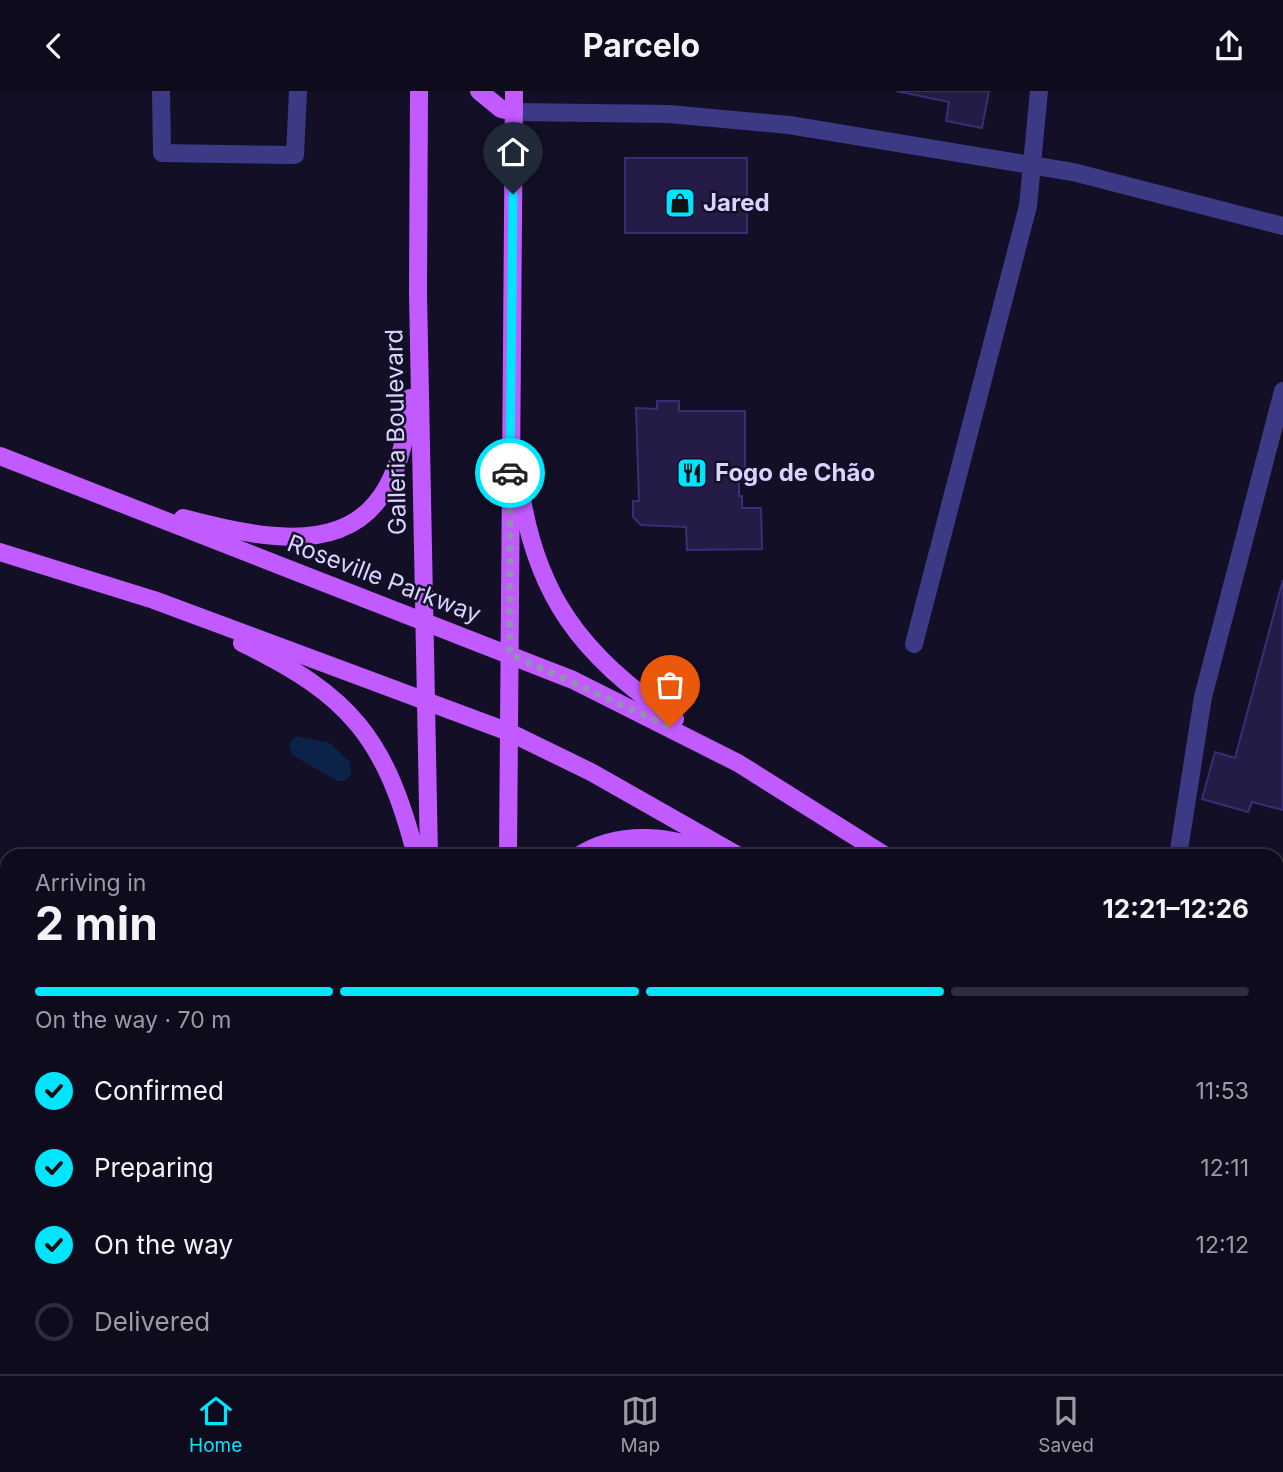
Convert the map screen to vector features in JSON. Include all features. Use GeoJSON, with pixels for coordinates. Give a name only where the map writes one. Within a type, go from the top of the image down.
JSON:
{"type":"FeatureCollection","features":[{"type":"Feature","properties":{"kind":"main road","name":"Galleria Boulevard"},"geometry":{"type":"LineString","coordinates":[[419,91],[418,293],[429,849]]}},
{"type":"Feature","properties":{"kind":"main road"},"geometry":{"type":"LineString","coordinates":[[479,91],[501,109],[514,112]]}},
{"type":"Feature","properties":{"kind":"main road"},"geometry":{"type":"LineString","coordinates":[[508,849],[514,91]]}},
{"type":"Feature","properties":{"kind":"main road"},"geometry":{"type":"LineString","coordinates":[[83,489],[239,532],[285,538],[308,537],[351,525],[369,512],[382,497],[404,448],[418,293]]}},
{"type":"Feature","properties":{"kind":"main road"},"geometry":{"type":"LineString","coordinates":[[510,410],[526,520],[540,566],[562,613],[593,654],[636,692],[738,763]]}},
{"type":"Feature","properties":{"kind":"main road","name":"Roseville Parkway"},"geometry":{"type":"LineString","coordinates":[[0,456],[425,619],[573,680],[738,763],[875,849]]}},
{"type":"Feature","properties":{"kind":"main road"},"geometry":{"type":"LineString","coordinates":[[0,552],[154,600],[509,732],[591,772],[727,849]]}},
{"type":"Feature","properties":{"kind":"main road"},"geometry":{"type":"LineString","coordinates":[[154,600],[305,675],[352,714],[387,770],[414,849]]}},
{"type":"Feature","properties":{"kind":"main road"},"geometry":{"type":"LineString","coordinates":[[590,849],[601,843],[632,838],[701,849]]}},
{"type":"Feature","properties":{"kind":"lane"},"geometry":{"type":"LineString","coordinates":[[161,91],[162,153],[295,155],[298,91]]}},
{"type":"Feature","properties":{"kind":"lane"},"geometry":{"type":"LineString","coordinates":[[914,644],[1028,206],[1039,91]]}},
{"type":"Feature","properties":{"kind":"lane"},"geometry":{"type":"LineString","coordinates":[[514,112],[669,114],[749,120],[1073,172],[1283,226]]}},
{"type":"Feature","properties":{"kind":"lane"},"geometry":{"type":"LineString","coordinates":[[1179,849],[1203,697],[1283,391]]}},
{"type":"Feature","properties":{"kind":"water"},"geometry":{"type":"Polygon","coordinates":[[[296,736],[330,743],[350,762],[351,775],[345,781],[337,781],[292,755],[289,745],[296,736]]]}},
{"type":"Feature","properties":{"kind":"building"},"geometry":{"type":"Polygon","coordinates":[[[896,91],[989,91],[982,128],[946,121],[949,102],[896,91]]]}},
{"type":"Feature","properties":{"kind":"building"},"geometry":{"type":"Polygon","coordinates":[[[625,158],[747,158],[747,233],[625,233],[625,158]]]}},
{"type":"Feature","properties":{"kind":"building","name":"Fogo de Chão"},"geometry":{"type":"Polygon","coordinates":[[[657,401],[679,401],[679,411],[745,411],[745,478],[739,478],[739,496],[742,496],[742,508],[761,508],[762,549],[687,550],[686,527],[641,525],[633,517],[633,501],[639,501],[636,408],[657,409],[657,401]]]}},
{"type":"Feature","properties":{"kind":"building"},"geometry":{"type":"Polygon","coordinates":[[[1283,580],[1283,810],[1252,802],[1248,812],[1202,799],[1215,752],[1235,758],[1283,580]]]}},
{"type":"Feature","properties":{"kind":"way so far"},"geometry":{"type":"LineString","coordinates":[[510,473],[510,654],[573,680],[670,727]]}},
{"type":"Feature","properties":{"kind":"place","name":"Jared"},"geometry":{"type":"Point","coordinates":[680,203]}},
{"type":"Feature","properties":{"kind":"place","name":"Fogo de Chão"},"geometry":{"type":"Point","coordinates":[692,473]}},
{"type":"Feature","properties":{"kind":"route"},"geometry":{"type":"LineString","coordinates":[[510,473],[513,194]]}}]}
